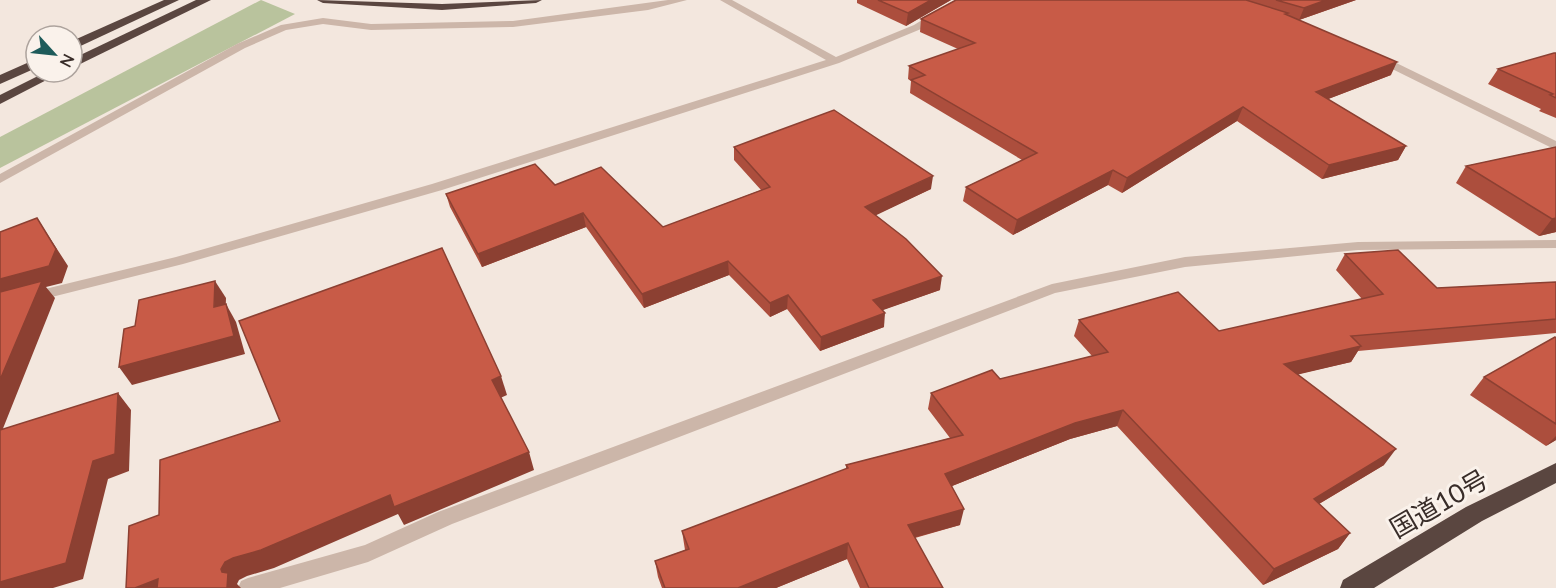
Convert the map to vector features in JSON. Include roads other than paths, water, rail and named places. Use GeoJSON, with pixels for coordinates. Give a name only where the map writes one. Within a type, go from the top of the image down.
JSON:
{"type":"FeatureCollection","features":[{"type":"Feature","properties":{"kind":"highway"},"geometry":{"type":"LineString","coordinates":[[84,41],[173,0]]}},
{"type":"Feature","properties":{"kind":"highway"},"geometry":{"type":"LineString","coordinates":[[84,58],[206,0]]}},
{"type":"Feature","properties":{"kind":"highway"},"geometry":{"type":"LineString","coordinates":[[323,0],[442,7],[536,0]]}},
{"type":"Feature","properties":{"kind":"highway"},"geometry":{"type":"LineString","coordinates":[[0,80],[24,69]]}},
{"type":"Feature","properties":{"kind":"highway"},"geometry":{"type":"LineString","coordinates":[[0,100],[32,84]]}},
{"type":"Feature","properties":{"kind":"highway","name":"国道10号"},"geometry":{"type":"LineString","coordinates":[[1352,588],[1474,514],[1556,472]]}},
{"type":"Feature","properties":{"kind":"street"},"geometry":{"type":"LineString","coordinates":[[0,179],[241,45],[284,27],[323,21],[371,27],[513,24],[613,12],[682,0]]}},
{"type":"Feature","properties":{"kind":"street"},"geometry":{"type":"LineString","coordinates":[[725,0],[835,61]]}},
{"type":"Feature","properties":{"kind":"street"},"geometry":{"type":"LineString","coordinates":[[0,305],[178,261],[437,187],[835,61],[939,15],[961,0]]}},
{"type":"Feature","properties":{"kind":"street"},"geometry":{"type":"LineString","coordinates":[[1369,54],[1556,146]]}},
{"type":"Feature","properties":{"kind":"street"},"geometry":{"type":"LineString","coordinates":[[248,588],[368,554],[445,518],[1052,290],[1185,262],[1358,246],[1556,244]]}}]}
